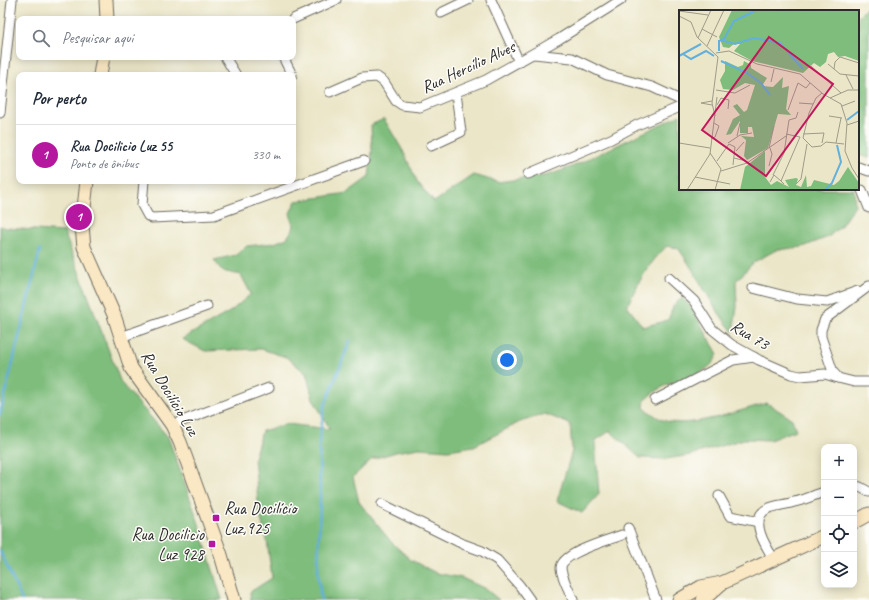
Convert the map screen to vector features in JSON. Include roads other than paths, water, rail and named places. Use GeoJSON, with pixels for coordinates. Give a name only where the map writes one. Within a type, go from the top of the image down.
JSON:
{"type":"FeatureCollection","features":[{"type":"Feature","properties":{"kind":"main road"},"geometry":{"type":"LineString","coordinates":[[106,0],[107,16]]}},
{"type":"Feature","properties":{"kind":"main road"},"geometry":{"type":"LineString","coordinates":[[100,72],[102,60]]}},
{"type":"Feature","properties":{"kind":"main road","name":"Rua Docilício Luz"},"geometry":{"type":"LineString","coordinates":[[87,184],[82,226],[84,247],[108,301],[131,368],[172,425],[180,442],[221,555],[234,600]]}},
{"type":"Feature","properties":{"kind":"main road"},"geometry":{"type":"LineString","coordinates":[[857,520],[869,514]]}},
{"type":"Feature","properties":{"kind":"main road"},"geometry":{"type":"LineString","coordinates":[[678,600],[700,587],[722,583],[821,537]]}},
{"type":"Feature","properties":{"kind":"main road"},"geometry":{"type":"LineString","coordinates":[[703,600],[722,583]]}},
{"type":"Feature","properties":{"kind":"street"},"geometry":{"type":"LineString","coordinates":[[0,113],[12,0]]}},
{"type":"Feature","properties":{"kind":"street"},"geometry":{"type":"LineString","coordinates":[[296,18],[336,0]]}},
{"type":"Feature","properties":{"kind":"street"},"geometry":{"type":"LineString","coordinates":[[441,13],[468,0]]}},
{"type":"Feature","properties":{"kind":"street"},"geometry":{"type":"LineString","coordinates":[[491,0],[518,62]]}},
{"type":"Feature","properties":{"kind":"street","name":"Rua Hercílio Alves"},"geometry":{"type":"LineString","coordinates":[[330,92],[362,78],[371,76],[377,77],[384,82],[396,101],[402,105],[420,107],[456,93],[534,54],[621,0]]}},
{"type":"Feature","properties":{"kind":"street"},"geometry":{"type":"LineString","coordinates":[[534,54],[572,58],[607,75],[652,87],[679,100]]}},
{"type":"Feature","properties":{"kind":"street"},"geometry":{"type":"LineString","coordinates":[[227,60],[234,72]]}},
{"type":"Feature","properties":{"kind":"street"},"geometry":{"type":"LineString","coordinates":[[285,60],[291,72]]}},
{"type":"Feature","properties":{"kind":"street"},"geometry":{"type":"LineString","coordinates":[[431,146],[461,132],[456,93]]}},
{"type":"Feature","properties":{"kind":"street"},"geometry":{"type":"LineString","coordinates":[[528,174],[611,140],[637,125],[679,107]]}},
{"type":"Feature","properties":{"kind":"street"},"geometry":{"type":"LineString","coordinates":[[144,184],[142,206],[148,216],[152,218],[214,215],[364,161]]}},
{"type":"Feature","properties":{"kind":"street"},"geometry":{"type":"LineString","coordinates":[[859,167],[869,171]]}},
{"type":"Feature","properties":{"kind":"street"},"geometry":{"type":"LineString","coordinates":[[862,190],[869,208]]}},
{"type":"Feature","properties":{"kind":"street","name":"Rua 73"},"geometry":{"type":"LineString","coordinates":[[669,278],[694,301],[712,329],[720,336],[754,357],[791,374],[800,376],[825,374],[854,382],[869,382]]}},
{"type":"Feature","properties":{"kind":"street"},"geometry":{"type":"LineString","coordinates":[[753,288],[797,299],[827,302],[838,300],[866,288]]}},
{"type":"Feature","properties":{"kind":"street"},"geometry":{"type":"LineString","coordinates":[[838,378],[833,372],[821,337],[822,324],[825,319],[848,304],[866,288]]}},
{"type":"Feature","properties":{"kind":"street"},"geometry":{"type":"LineString","coordinates":[[121,337],[207,306]]}},
{"type":"Feature","properties":{"kind":"street"},"geometry":{"type":"LineString","coordinates":[[655,400],[733,360],[754,357]]}},
{"type":"Feature","properties":{"kind":"street"},"geometry":{"type":"LineString","coordinates":[[172,425],[268,388]]}},
{"type":"Feature","properties":{"kind":"street"},"geometry":{"type":"LineString","coordinates":[[857,486],[869,492]]}},
{"type":"Feature","properties":{"kind":"street"},"geometry":{"type":"LineString","coordinates":[[774,559],[765,544],[759,522],[761,514],[769,508],[804,500],[821,493]]}},
{"type":"Feature","properties":{"kind":"street"},"geometry":{"type":"LineString","coordinates":[[719,496],[730,516],[759,522]]}},
{"type":"Feature","properties":{"kind":"street"},"geometry":{"type":"LineString","coordinates":[[382,504],[498,560],[530,600]]}},
{"type":"Feature","properties":{"kind":"street"},"geometry":{"type":"LineString","coordinates":[[628,528],[656,600]]}},
{"type":"Feature","properties":{"kind":"street"},"geometry":{"type":"LineString","coordinates":[[573,600],[561,568],[563,560],[571,555],[622,535]]}},
{"type":"Feature","properties":{"kind":"waterway"},"geometry":{"type":"LineString","coordinates":[[0,415],[40,250]]}},
{"type":"Feature","properties":{"kind":"waterway"},"geometry":{"type":"LineString","coordinates":[[321,600],[318,573],[320,498],[319,443],[324,408],[350,341]]}},
{"type":"Feature","properties":{"kind":"waterway"},"geometry":{"type":"LineString","coordinates":[[0,551],[22,600]]}},
{"type":"Feature","properties":{"kind":"place","name":"Rua Docilicio Luz 55"},"geometry":{"type":"Point","coordinates":[79,217]}},
{"type":"Feature","properties":{"kind":"place","name":"Rua Docilício Luz,925"},"geometry":{"type":"Point","coordinates":[216,518]}},
{"type":"Feature","properties":{"kind":"place","name":"Rua Docilicio Luz 928"},"geometry":{"type":"Point","coordinates":[212,544]}}]}
